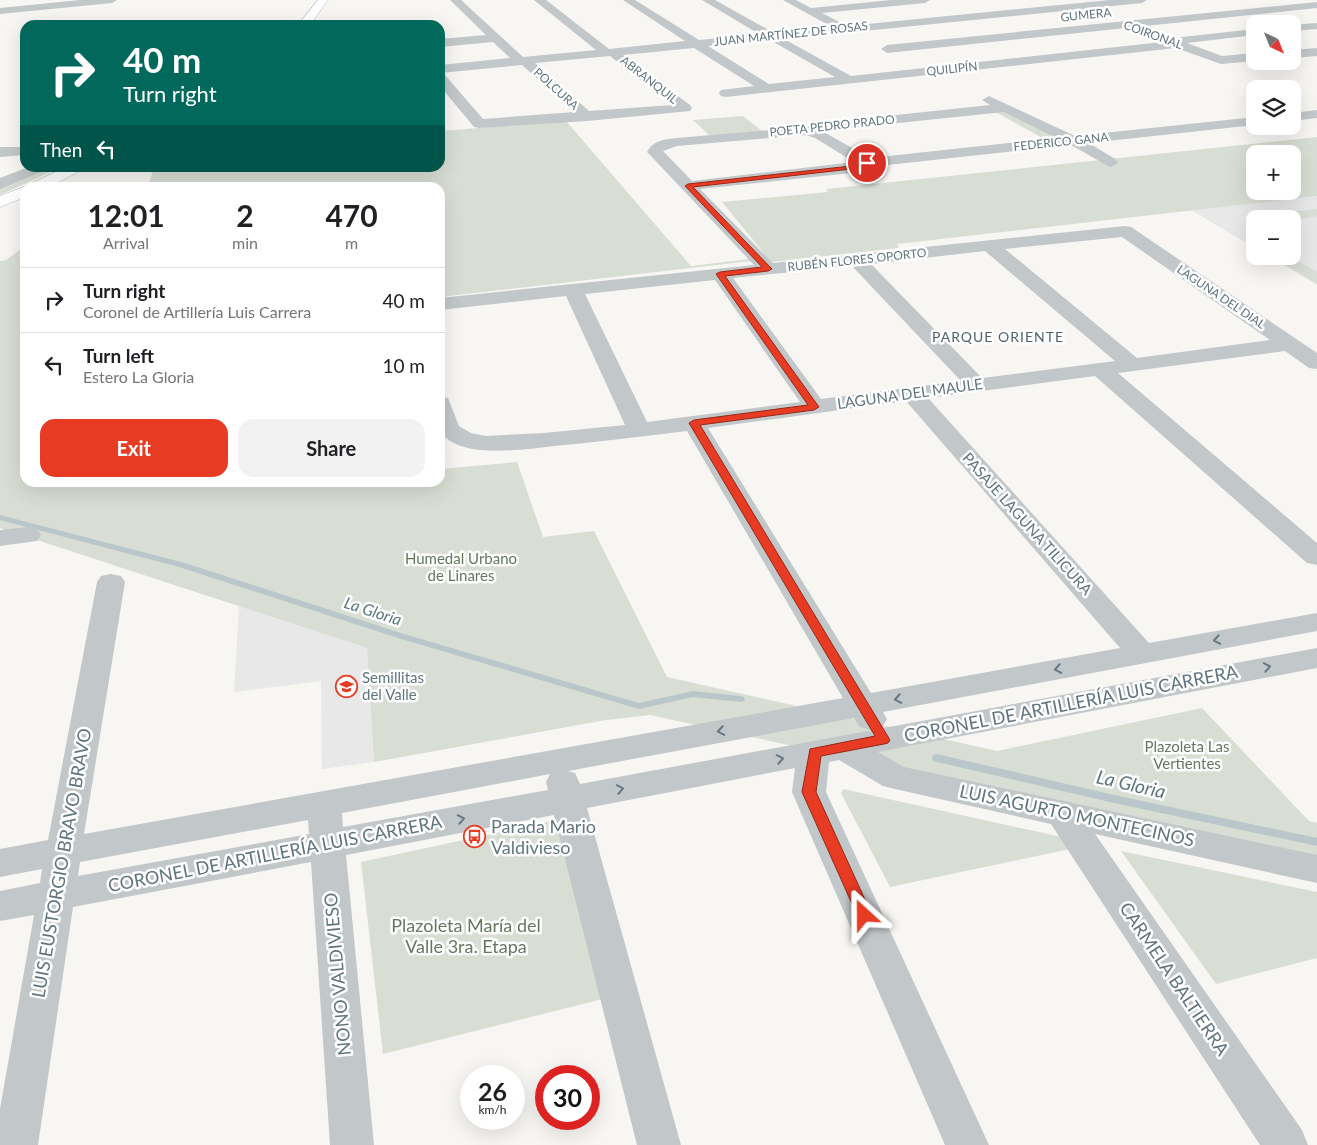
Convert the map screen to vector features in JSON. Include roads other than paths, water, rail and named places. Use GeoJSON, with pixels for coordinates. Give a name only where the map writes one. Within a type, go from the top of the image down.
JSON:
{"type":"FeatureCollection","features":[{"type":"Feature","properties":{"kind":"main road"},"geometry":{"type":"LineString","coordinates":[[308,20],[323,0]]}},
{"type":"Feature","properties":{"kind":"main road"},"geometry":{"type":"LineString","coordinates":[[46,182],[67,172]]}},
{"type":"Feature","properties":{"kind":"main road"},"geometry":{"type":"LineString","coordinates":[[0,202],[20,193]]}},
{"type":"Feature","properties":{"kind":"street"},"geometry":{"type":"LineString","coordinates":[[0,11],[112,0]]}},
{"type":"Feature","properties":{"kind":"street","name":"POLCURA"},"geometry":{"type":"LineString","coordinates":[[455,0],[495,38],[586,117]]}},
{"type":"Feature","properties":{"kind":"street"},"geometry":{"type":"LineString","coordinates":[[628,0],[767,89]]}},
{"type":"Feature","properties":{"kind":"street"},"geometry":{"type":"LineString","coordinates":[[707,0],[849,80]]}},
{"type":"Feature","properties":{"kind":"street"},"geometry":{"type":"LineString","coordinates":[[788,0],[947,79]]}},
{"type":"Feature","properties":{"kind":"street"},"geometry":{"type":"LineString","coordinates":[[809,11],[925,0]]}},
{"type":"Feature","properties":{"kind":"street","name":"COIRONAL"},"geometry":{"type":"LineString","coordinates":[[1056,0],[1221,60],[1246,58]]}},
{"type":"Feature","properties":{"kind":"street","name":"JUAN MARTÍNEZ DE ROSAS"},"geometry":{"type":"LineString","coordinates":[[445,69],[1142,0]]}},
{"type":"Feature","properties":{"kind":"street"},"geometry":{"type":"LineString","coordinates":[[1246,0],[1317,22]]}},
{"type":"Feature","properties":{"kind":"street"},"geometry":{"type":"LineString","coordinates":[[540,1],[560,1]]}},
{"type":"Feature","properties":{"kind":"street","name":"ABRANQUIL"},"geometry":{"type":"LineString","coordinates":[[540,1],[686,108],[586,117]]}},
{"type":"Feature","properties":{"kind":"street","name":"GUMERA"},"geometry":{"type":"LineString","coordinates":[[879,45],[1124,25],[1317,5]]}},
{"type":"Feature","properties":{"kind":"street"},"geometry":{"type":"LineString","coordinates":[[1301,27],[1317,26]]}},
{"type":"Feature","properties":{"kind":"street","name":"QUILIPÍN"},"geometry":{"type":"LineString","coordinates":[[726,93],[931,71],[1246,33]]}},
{"type":"Feature","properties":{"kind":"street"},"geometry":{"type":"LineString","coordinates":[[445,43],[495,38]]}},
{"type":"Feature","properties":{"kind":"street"},"geometry":{"type":"LineString","coordinates":[[1301,53],[1317,52]]}},
{"type":"Feature","properties":{"kind":"street"},"geometry":{"type":"LineString","coordinates":[[445,84],[479,124],[586,117]]}},
{"type":"Feature","properties":{"kind":"street"},"geometry":{"type":"LineString","coordinates":[[984,98],[1072,140],[1110,162]]}},
{"type":"Feature","properties":{"kind":"street","name":"POETA PEDRO PRADO"},"geometry":{"type":"LineString","coordinates":[[688,186],[655,152],[656,149],[660,146],[677,142],[806,131],[821,127],[1005,108]]}},
{"type":"Feature","properties":{"kind":"street"},"geometry":{"type":"LineString","coordinates":[[1301,116],[1317,114]]}},
{"type":"Feature","properties":{"kind":"street","name":"FEDERICO GANA"},"geometry":{"type":"LineString","coordinates":[[688,186],[851,168],[867,163],[1246,122]]}},
{"type":"Feature","properties":{"kind":"street"},"geometry":{"type":"LineString","coordinates":[[806,131],[820,135],[867,163]]}},
{"type":"Feature","properties":{"kind":"street"},"geometry":{"type":"LineString","coordinates":[[0,152],[20,151]]}},
{"type":"Feature","properties":{"kind":"street"},"geometry":{"type":"LineString","coordinates":[[0,184],[28,172]]}},
{"type":"Feature","properties":{"kind":"street"},"geometry":{"type":"LineString","coordinates":[[688,186],[768,269]]}},
{"type":"Feature","properties":{"kind":"street","name":"RUBÉN FLORES OPORTO"},"geometry":{"type":"LineString","coordinates":[[445,303],[1124,232]]}},
{"type":"Feature","properties":{"kind":"street","name":"LAGUNA DEL DIAL"},"geometry":{"type":"LineString","coordinates":[[1124,232],[1317,363]]}},
{"type":"Feature","properties":{"kind":"street"},"geometry":{"type":"LineString","coordinates":[[990,246],[1132,364]]}},
{"type":"Feature","properties":{"kind":"street"},"geometry":{"type":"LineString","coordinates":[[857,260],[977,385]]}},
{"type":"Feature","properties":{"kind":"street"},"geometry":{"type":"LineString","coordinates":[[720,274],[814,407]]}},
{"type":"Feature","properties":{"kind":"street"},"geometry":{"type":"LineString","coordinates":[[573,290],[639,430]]}},
{"type":"Feature","properties":{"kind":"street","name":"LAGUNA DEL MAULE"},"geometry":{"type":"LineString","coordinates":[[445,422],[451,432],[460,437],[486,443],[639,430],[1288,344]]}},
{"type":"Feature","properties":{"kind":"street"},"geometry":{"type":"LineString","coordinates":[[1100,369],[1317,556]]}},
{"type":"Feature","properties":{"kind":"street","name":"PASAJE LAGUNA TILICURA"},"geometry":{"type":"LineString","coordinates":[[912,394],[1142,654]]}},
{"type":"Feature","properties":{"kind":"street"},"geometry":{"type":"LineString","coordinates":[[694,423],[884,740]]}},
{"type":"Feature","properties":{"kind":"street"},"geometry":{"type":"LineString","coordinates":[[0,538],[28,535]]}},
{"type":"Feature","properties":{"kind":"street","name":"LUIS EUSTORGIO BRAVO BRAVO"},"geometry":{"type":"LineString","coordinates":[[16,1145],[56,895],[111,582]]}},
{"type":"Feature","properties":{"kind":"street"},"geometry":{"type":"LineString","coordinates":[[0,864],[1317,622]]}},
{"type":"Feature","properties":{"kind":"street","name":"CORONEL DE ARTILLERÍA LUIS CARRERA"},"geometry":{"type":"LineString","coordinates":[[0,906],[1317,658]]}},
{"type":"Feature","properties":{"kind":"street"},"geometry":{"type":"LineString","coordinates":[[829,750],[809,792],[967,1145]]}},
{"type":"Feature","properties":{"kind":"street","name":"LUIS AGURTO MONTECINOS"},"geometry":{"type":"LineString","coordinates":[[829,750],[896,777],[1317,869]]}},
{"type":"Feature","properties":{"kind":"street"},"geometry":{"type":"LineString","coordinates":[[558,761],[659,1145]]}},
{"type":"Feature","properties":{"kind":"street","name":"NONO VALDIVIESO"},"geometry":{"type":"LineString","coordinates":[[324,804],[352,1145]]}},
{"type":"Feature","properties":{"kind":"street","name":"CARMELA BALTIERRA"},"geometry":{"type":"LineString","coordinates":[[1062,813],[1286,1145]]}},
{"type":"Feature","properties":{"kind":"waterway","name":"La Gloria"},"geometry":{"type":"LineString","coordinates":[[0,517],[182,565],[401,636],[639,706],[693,694],[740,699]]}},
{"type":"Feature","properties":{"kind":"waterway","name":"La Gloria"},"geometry":{"type":"LineString","coordinates":[[937,758],[1114,799],[1317,842]]}},
{"type":"Feature","properties":{"kind":"place","name":"Semillitas del Valle"},"geometry":{"type":"Point","coordinates":[346,687]}},
{"type":"Feature","properties":{"kind":"place","name":"Parada Mario Valdivieso"},"geometry":{"type":"Point","coordinates":[475,837]}},
{"type":"Feature","properties":{"kind":"district","name":"PARQUE ORIENTE"},"geometry":{"type":"Point","coordinates":[998,337]}},
{"type":"Feature","properties":{"kind":"park label","name":"Humedal Urbano de Linares"},"geometry":{"type":"Point","coordinates":[461,568]}},
{"type":"Feature","properties":{"kind":"park label","name":"Plazoleta Las Vertientes"},"geometry":{"type":"Point","coordinates":[1187,756]}},
{"type":"Feature","properties":{"kind":"park label","name":"Plazoleta María del Valle 3ra. Etapa"},"geometry":{"type":"Point","coordinates":[466,936]}}]}
